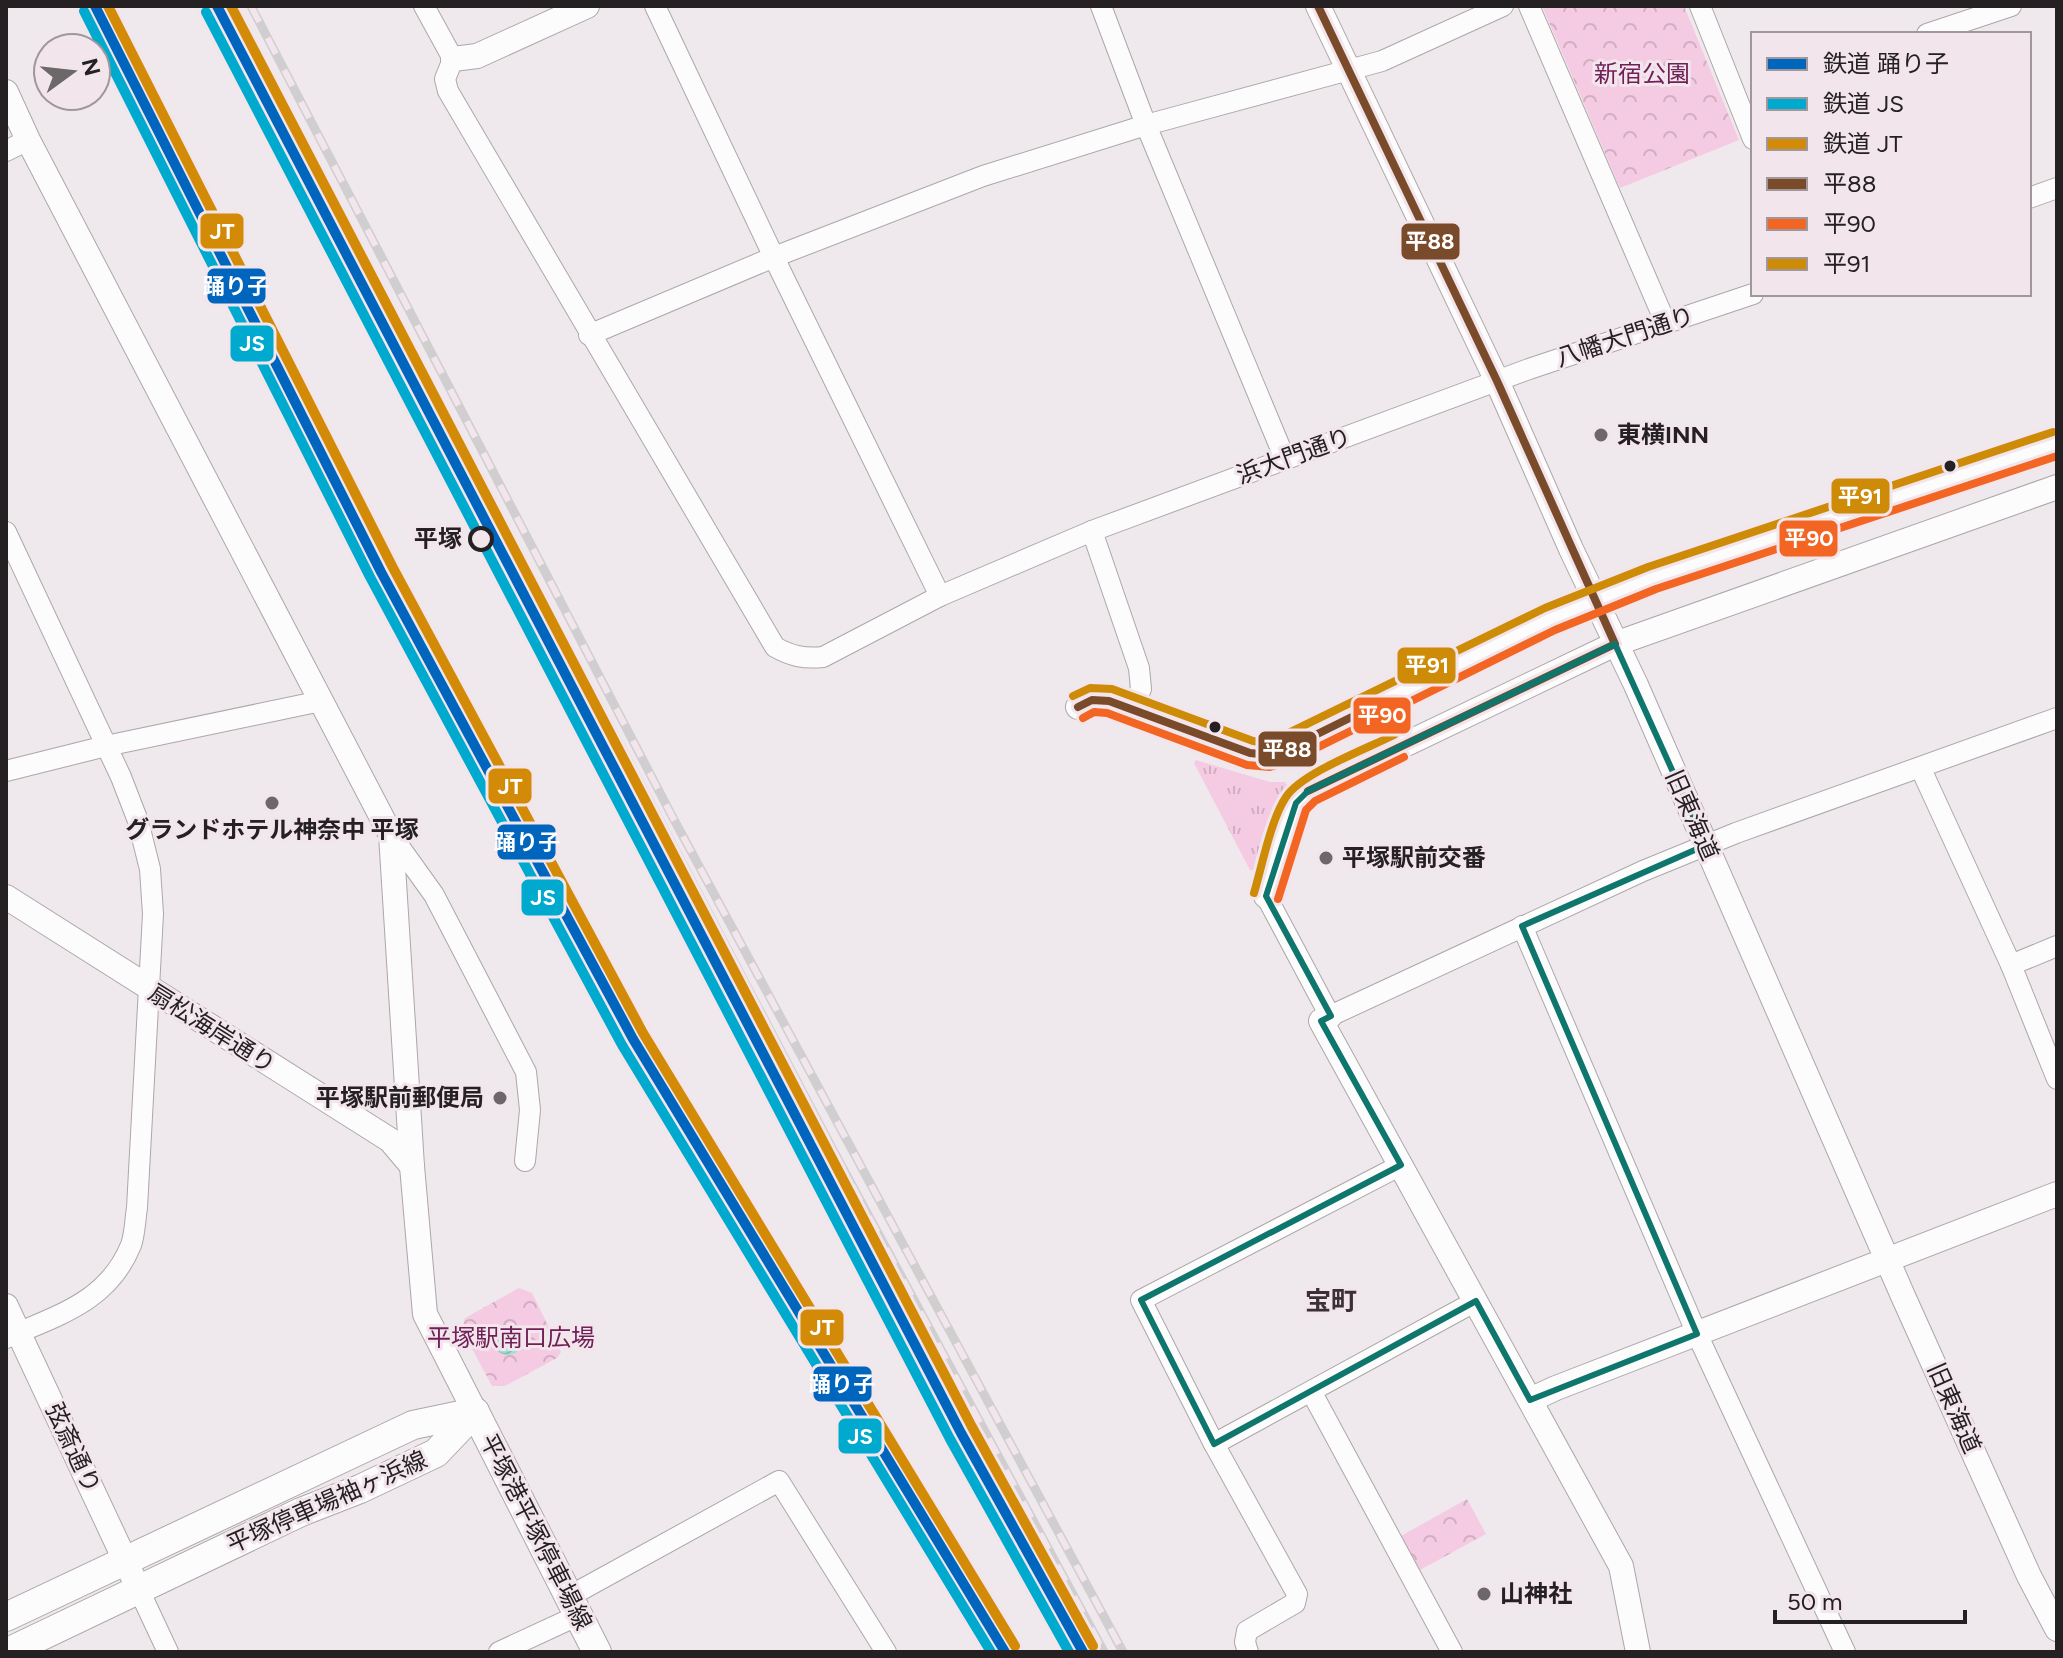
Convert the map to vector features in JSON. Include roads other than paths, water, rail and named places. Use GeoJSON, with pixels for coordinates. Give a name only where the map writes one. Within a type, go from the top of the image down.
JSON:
{"type":"FeatureCollection","features":[{"type":"Feature","properties":{"kind":"main road","name":"平塚停車場袖ヶ浜線"},"geometry":{"type":"LineString","coordinates":[[6,1617],[413,1425],[475,1412]]}},
{"type":"Feature","properties":{"kind":"main road","name":"平塚停車場袖ヶ浜線"},"geometry":{"type":"LineString","coordinates":[[8,1652],[301,1512],[360,1489],[436,1453],[475,1412]]}},
{"type":"Feature","properties":{"kind":"main road","name":"平塚港平塚停車場線"},"geometry":{"type":"LineString","coordinates":[[475,1412],[597,1652]]}},
{"type":"Feature","properties":{"kind":"street"},"geometry":{"type":"LineString","coordinates":[[424,6],[453,59],[477,56],[587,6]]}},
{"type":"Feature","properties":{"kind":"street"},"geometry":{"type":"LineString","coordinates":[[655,6],[940,596]]}},
{"type":"Feature","properties":{"kind":"street"},"geometry":{"type":"LineString","coordinates":[[1101,6],[1146,125],[1285,459]]}},
{"type":"Feature","properties":{"kind":"street","name":"旧東海道"},"geometry":{"type":"LineString","coordinates":[[1318,6],[1497,381],[2029,1576],[2057,1629]]}},
{"type":"Feature","properties":{"kind":"street"},"geometry":{"type":"LineString","coordinates":[[589,335],[774,257],[983,176],[1146,125],[1382,61],[1503,6]]}},
{"type":"Feature","properties":{"kind":"street"},"geometry":{"type":"LineString","coordinates":[[1529,6],[1666,324]]}},
{"type":"Feature","properties":{"kind":"street"},"geometry":{"type":"LineString","coordinates":[[1700,6],[1745,95],[1751,128]]}},
{"type":"Feature","properties":{"kind":"street"},"geometry":{"type":"LineString","coordinates":[[1933,32],[2011,6]]}},
{"type":"Feature","properties":{"kind":"street","name":"浜大門通り"},"geometry":{"type":"LineString","coordinates":[[453,59],[445,79],[448,91],[775,647],[789,655],[807,659],[823,657],[940,596],[1092,531],[1497,381]]}},
{"type":"Feature","properties":{"kind":"street"},"geometry":{"type":"LineString","coordinates":[[6,92],[17,146],[321,701],[391,835],[434,895],[526,1072],[530,1110],[525,1161]]}},
{"type":"Feature","properties":{"kind":"street"},"geometry":{"type":"LineString","coordinates":[[2031,197],[2057,188]]}},
{"type":"Feature","properties":{"kind":"street","name":"八幡大門通り"},"geometry":{"type":"LineString","coordinates":[[1497,381],[1751,295]]}},
{"type":"Feature","properties":{"kind":"street"},"geometry":{"type":"LineString","coordinates":[[1078,707],[1092,700],[1109,701],[1250,753],[1269,755],[1283,751],[1594,600],[2057,443]]}},
{"type":"Feature","properties":{"kind":"street"},"geometry":{"type":"LineString","coordinates":[[1330,1016],[1266,896],[1290,815],[1308,791],[1615,644],[2057,487]]}},
{"type":"Feature","properties":{"kind":"street"},"geometry":{"type":"LineString","coordinates":[[1092,531],[1139,668],[1141,689],[1132,708]]}},
{"type":"Feature","properties":{"kind":"street"},"geometry":{"type":"LineString","coordinates":[[6,532],[138,821],[150,869],[153,914],[137,1208],[132,1243],[110,1282],[77,1308],[12,1335]]}},
{"type":"Feature","properties":{"kind":"street"},"geometry":{"type":"LineString","coordinates":[[6,771],[106,746],[321,701]]}},
{"type":"Feature","properties":{"kind":"street"},"geometry":{"type":"LineString","coordinates":[[1638,1652],[1621,1566],[1321,1021],[1522,926],[1706,845],[2057,718]]}},
{"type":"Feature","properties":{"kind":"street"},"geometry":{"type":"LineString","coordinates":[[1921,769],[2011,965],[2057,1079]]}},
{"type":"Feature","properties":{"kind":"street"},"geometry":{"type":"LineString","coordinates":[[391,835],[412,1166],[425,1314],[475,1412]]}},
{"type":"Feature","properties":{"kind":"street","name":"扇松海岸通り"},"geometry":{"type":"LineString","coordinates":[[6,897],[390,1140],[412,1166]]}},
{"type":"Feature","properties":{"kind":"street"},"geometry":{"type":"LineString","coordinates":[[1522,926],[1697,1334],[1845,1652]]}},
{"type":"Feature","properties":{"kind":"street"},"geometry":{"type":"LineString","coordinates":[[2011,965],[2057,946]]}},
{"type":"Feature","properties":{"kind":"street"},"geometry":{"type":"LineString","coordinates":[[1248,1652],[1245,1642],[1247,1631],[1295,1603],[1297,1594],[1214,1444],[1141,1300],[1401,1165]]}},
{"type":"Feature","properties":{"kind":"street"},"geometry":{"type":"LineString","coordinates":[[1530,1400],[2057,1194]]}},
{"type":"Feature","properties":{"kind":"street"},"geometry":{"type":"LineString","coordinates":[[1214,1444],[1476,1301]]}},
{"type":"Feature","properties":{"kind":"street","name":"弦斎通り"},"geometry":{"type":"LineString","coordinates":[[6,1306],[12,1335],[139,1590]]}},
{"type":"Feature","properties":{"kind":"street"},"geometry":{"type":"LineString","coordinates":[[1312,1393],[1452,1652]]}},
{"type":"Feature","properties":{"kind":"street"},"geometry":{"type":"LineString","coordinates":[[499,1652],[779,1481],[886,1652]]}},
{"type":"Feature","properties":{"kind":"street"},"geometry":{"type":"LineString","coordinates":[[139,1590],[168,1652]]}},
{"type":"Feature","properties":{"kind":"water"},"geometry":{"type":"Polygon","coordinates":[[[508,1325],[518,1330],[523,1340],[518,1350],[508,1355],[498,1350],[493,1340],[498,1330],[508,1325]]]}},
{"type":"Feature","properties":{"kind":"railway"},"geometry":{"type":"LineString","coordinates":[[232,6],[832,1148],[1104,1652]]}},
{"type":"Feature","properties":{"kind":"railway"},"geometry":{"type":"LineString","coordinates":[[251,6],[672,816],[1123,1652]]}},
{"type":"Feature","properties":{"kind":"rail line","name":"踊り子"},"geometry":{"type":"LineString","coordinates":[[95,6],[381,572],[633,1039],[1005,1652]]}},
{"type":"Feature","properties":{"kind":"rail line","name":"JT"},"geometry":{"type":"LineString","coordinates":[[108,6],[392,566],[643,1033],[1015,1646]]}},
{"type":"Feature","properties":{"kind":"rail line","name":"踊り子"},"geometry":{"type":"LineString","coordinates":[[217,6],[961,1433],[1083,1652]]}},
{"type":"Feature","properties":{"kind":"rail line","name":"JT"},"geometry":{"type":"LineString","coordinates":[[231,6],[972,1427],[1093,1646]]}},
{"type":"Feature","properties":{"kind":"rail line","name":"JS"},"geometry":{"type":"LineString","coordinates":[[84,11],[370,577],[622,1045],[991,1652]]}},
{"type":"Feature","properties":{"kind":"rail line","name":"JS"},"geometry":{"type":"LineString","coordinates":[[206,12],[950,1439],[1069,1652]]}},
{"type":"Feature","properties":{"kind":"place","name":"東横INN"},"geometry":{"type":"Point","coordinates":[1601,435]}},
{"type":"Feature","properties":{"kind":"place","name":"平塚"},"geometry":{"type":"Point","coordinates":[481,539]}},
{"type":"Feature","properties":{"kind":"place","name":"グランドホテル神奈中 平塚"},"geometry":{"type":"Point","coordinates":[272,803]}},
{"type":"Feature","properties":{"kind":"place","name":"平塚駅前交番"},"geometry":{"type":"Point","coordinates":[1326,858]}},
{"type":"Feature","properties":{"kind":"place","name":"平塚駅前郵便局"},"geometry":{"type":"Point","coordinates":[500,1098]}},
{"type":"Feature","properties":{"kind":"place","name":"山神社"},"geometry":{"type":"Point","coordinates":[1484,1594]}},
{"type":"Feature","properties":{"kind":"district","name":"宝町"},"geometry":{"type":"Point","coordinates":[1331,1301]}},
{"type":"Feature","properties":{"kind":"park label","name":"新宿公園"},"geometry":{"type":"Point","coordinates":[1642,74]}},
{"type":"Feature","properties":{"kind":"park label","name":"平塚駅南口広場"},"geometry":{"type":"Point","coordinates":[511,1338]}}]}
